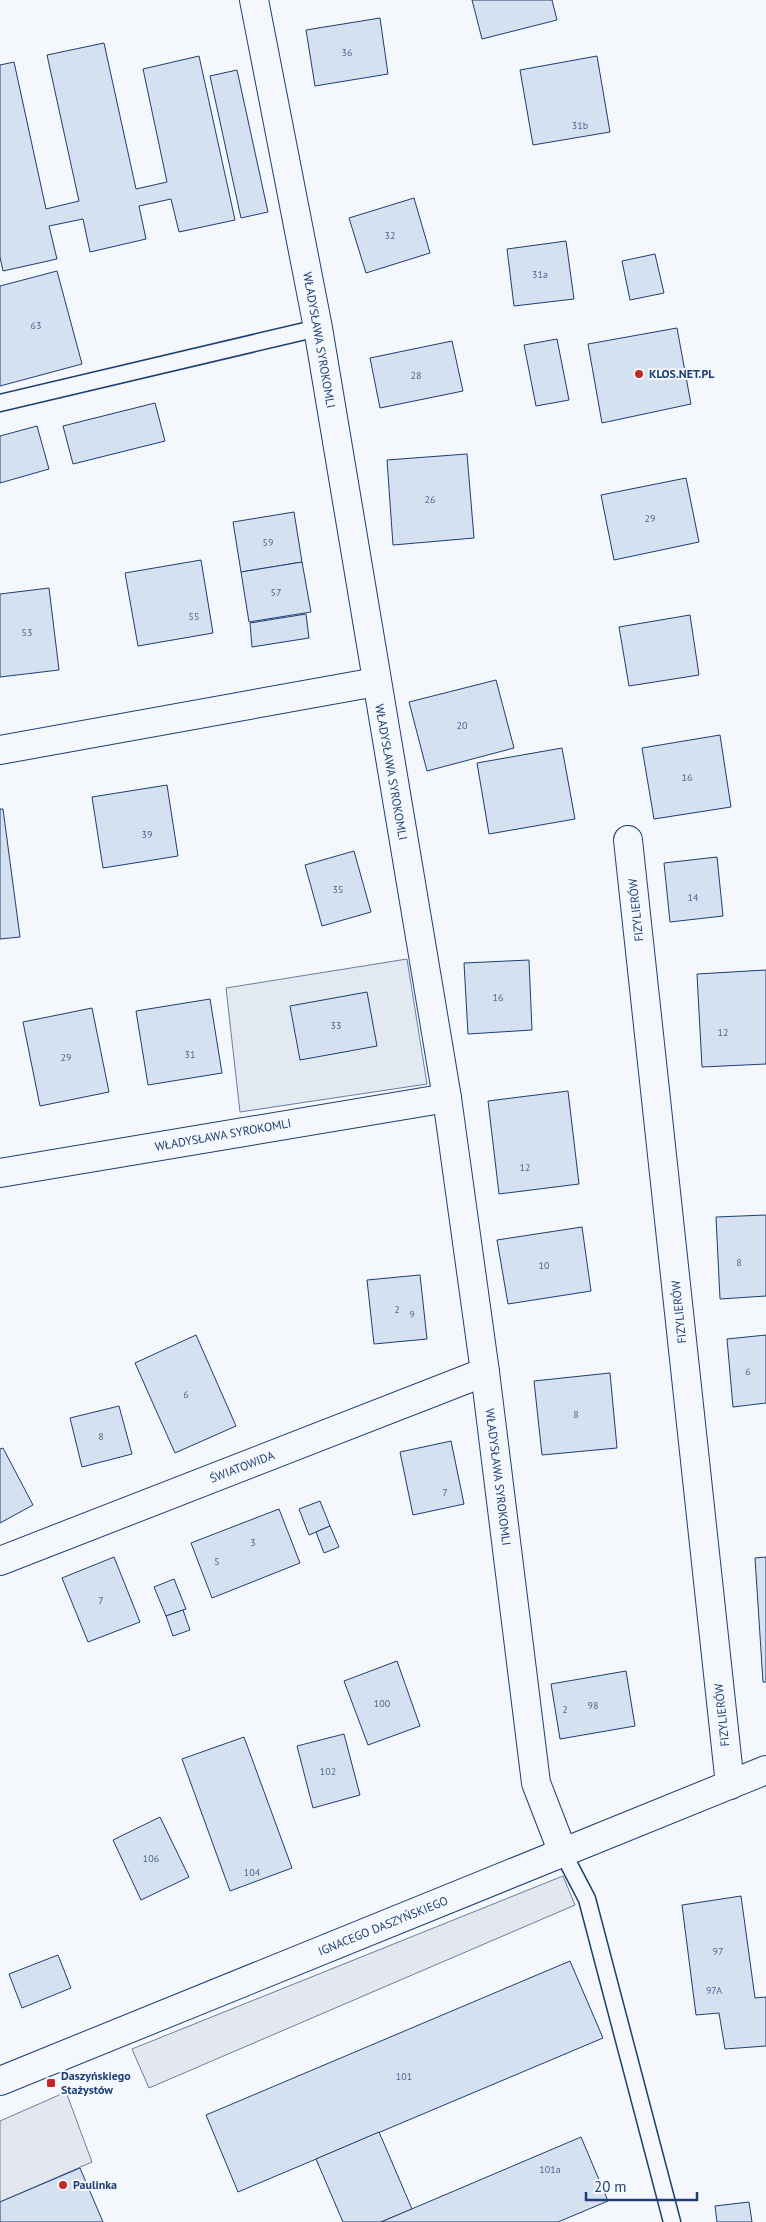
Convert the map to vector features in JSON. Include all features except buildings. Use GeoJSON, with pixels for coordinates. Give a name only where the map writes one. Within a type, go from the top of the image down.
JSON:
{"type":"FeatureCollection","features":[{"type":"Feature","properties":{"kind":"street","name":"WŁADYSŁAWA SYROKOMLI"},"geometry":{"type":"LineString","coordinates":[[254,0],[318,328],[447,1098],[485,1372],[536,1784],[562,1853]]}},
{"type":"Feature","properties":{"kind":"street"},"geometry":{"type":"LineString","coordinates":[[0,750],[376,682]]}},
{"type":"Feature","properties":{"kind":"street","name":"FIZYLIERÓW"},"geometry":{"type":"LineString","coordinates":[[628,840],[730,1785]]}},
{"type":"Feature","properties":{"kind":"street","name":"WŁADYSŁAWA SYROKOMLI"},"geometry":{"type":"LineString","coordinates":[[0,1173],[447,1098]]}},
{"type":"Feature","properties":{"kind":"street","name":"ŚWIATOWIDA"},"geometry":{"type":"LineString","coordinates":[[0,1561],[485,1372]]}},
{"type":"Feature","properties":{"kind":"street","name":"IGNACEGO DASZYŃSKIEGO"},"geometry":{"type":"LineString","coordinates":[[0,2081],[766,1770]]}},
{"type":"Feature","properties":{"kind":"lane"},"geometry":{"type":"LineString","coordinates":[[0,403],[318,328]]}},
{"type":"Feature","properties":{"kind":"lane"},"geometry":{"type":"LineString","coordinates":[[562,1853],[587,1899],[672,2222]]}},
{"type":"Feature","properties":{"kind":"shaded area"},"geometry":{"type":"Polygon","coordinates":[[[407,959],[427,1084],[240,1112],[226,988],[407,959]]]}},
{"type":"Feature","properties":{"kind":"shaded area"},"geometry":{"type":"Polygon","coordinates":[[[563,1876],[575,1905],[149,2088],[132,2049],[563,1876]]]}},
{"type":"Feature","properties":{"kind":"shaded area"},"geometry":{"type":"Polygon","coordinates":[[[66,2092],[92,2162],[0,2202],[0,2121],[66,2092]]]}},
{"type":"Feature","properties":{"kind":"place","name":"KLOS.NET.PL"},"geometry":{"type":"Point","coordinates":[639,374]}},
{"type":"Feature","properties":{"kind":"place","name":"Daszyńskiego Stażystów"},"geometry":{"type":"Point","coordinates":[51,2083]}},
{"type":"Feature","properties":{"kind":"place","name":"Paulinka"},"geometry":{"type":"Point","coordinates":[63,2185]}}]}
